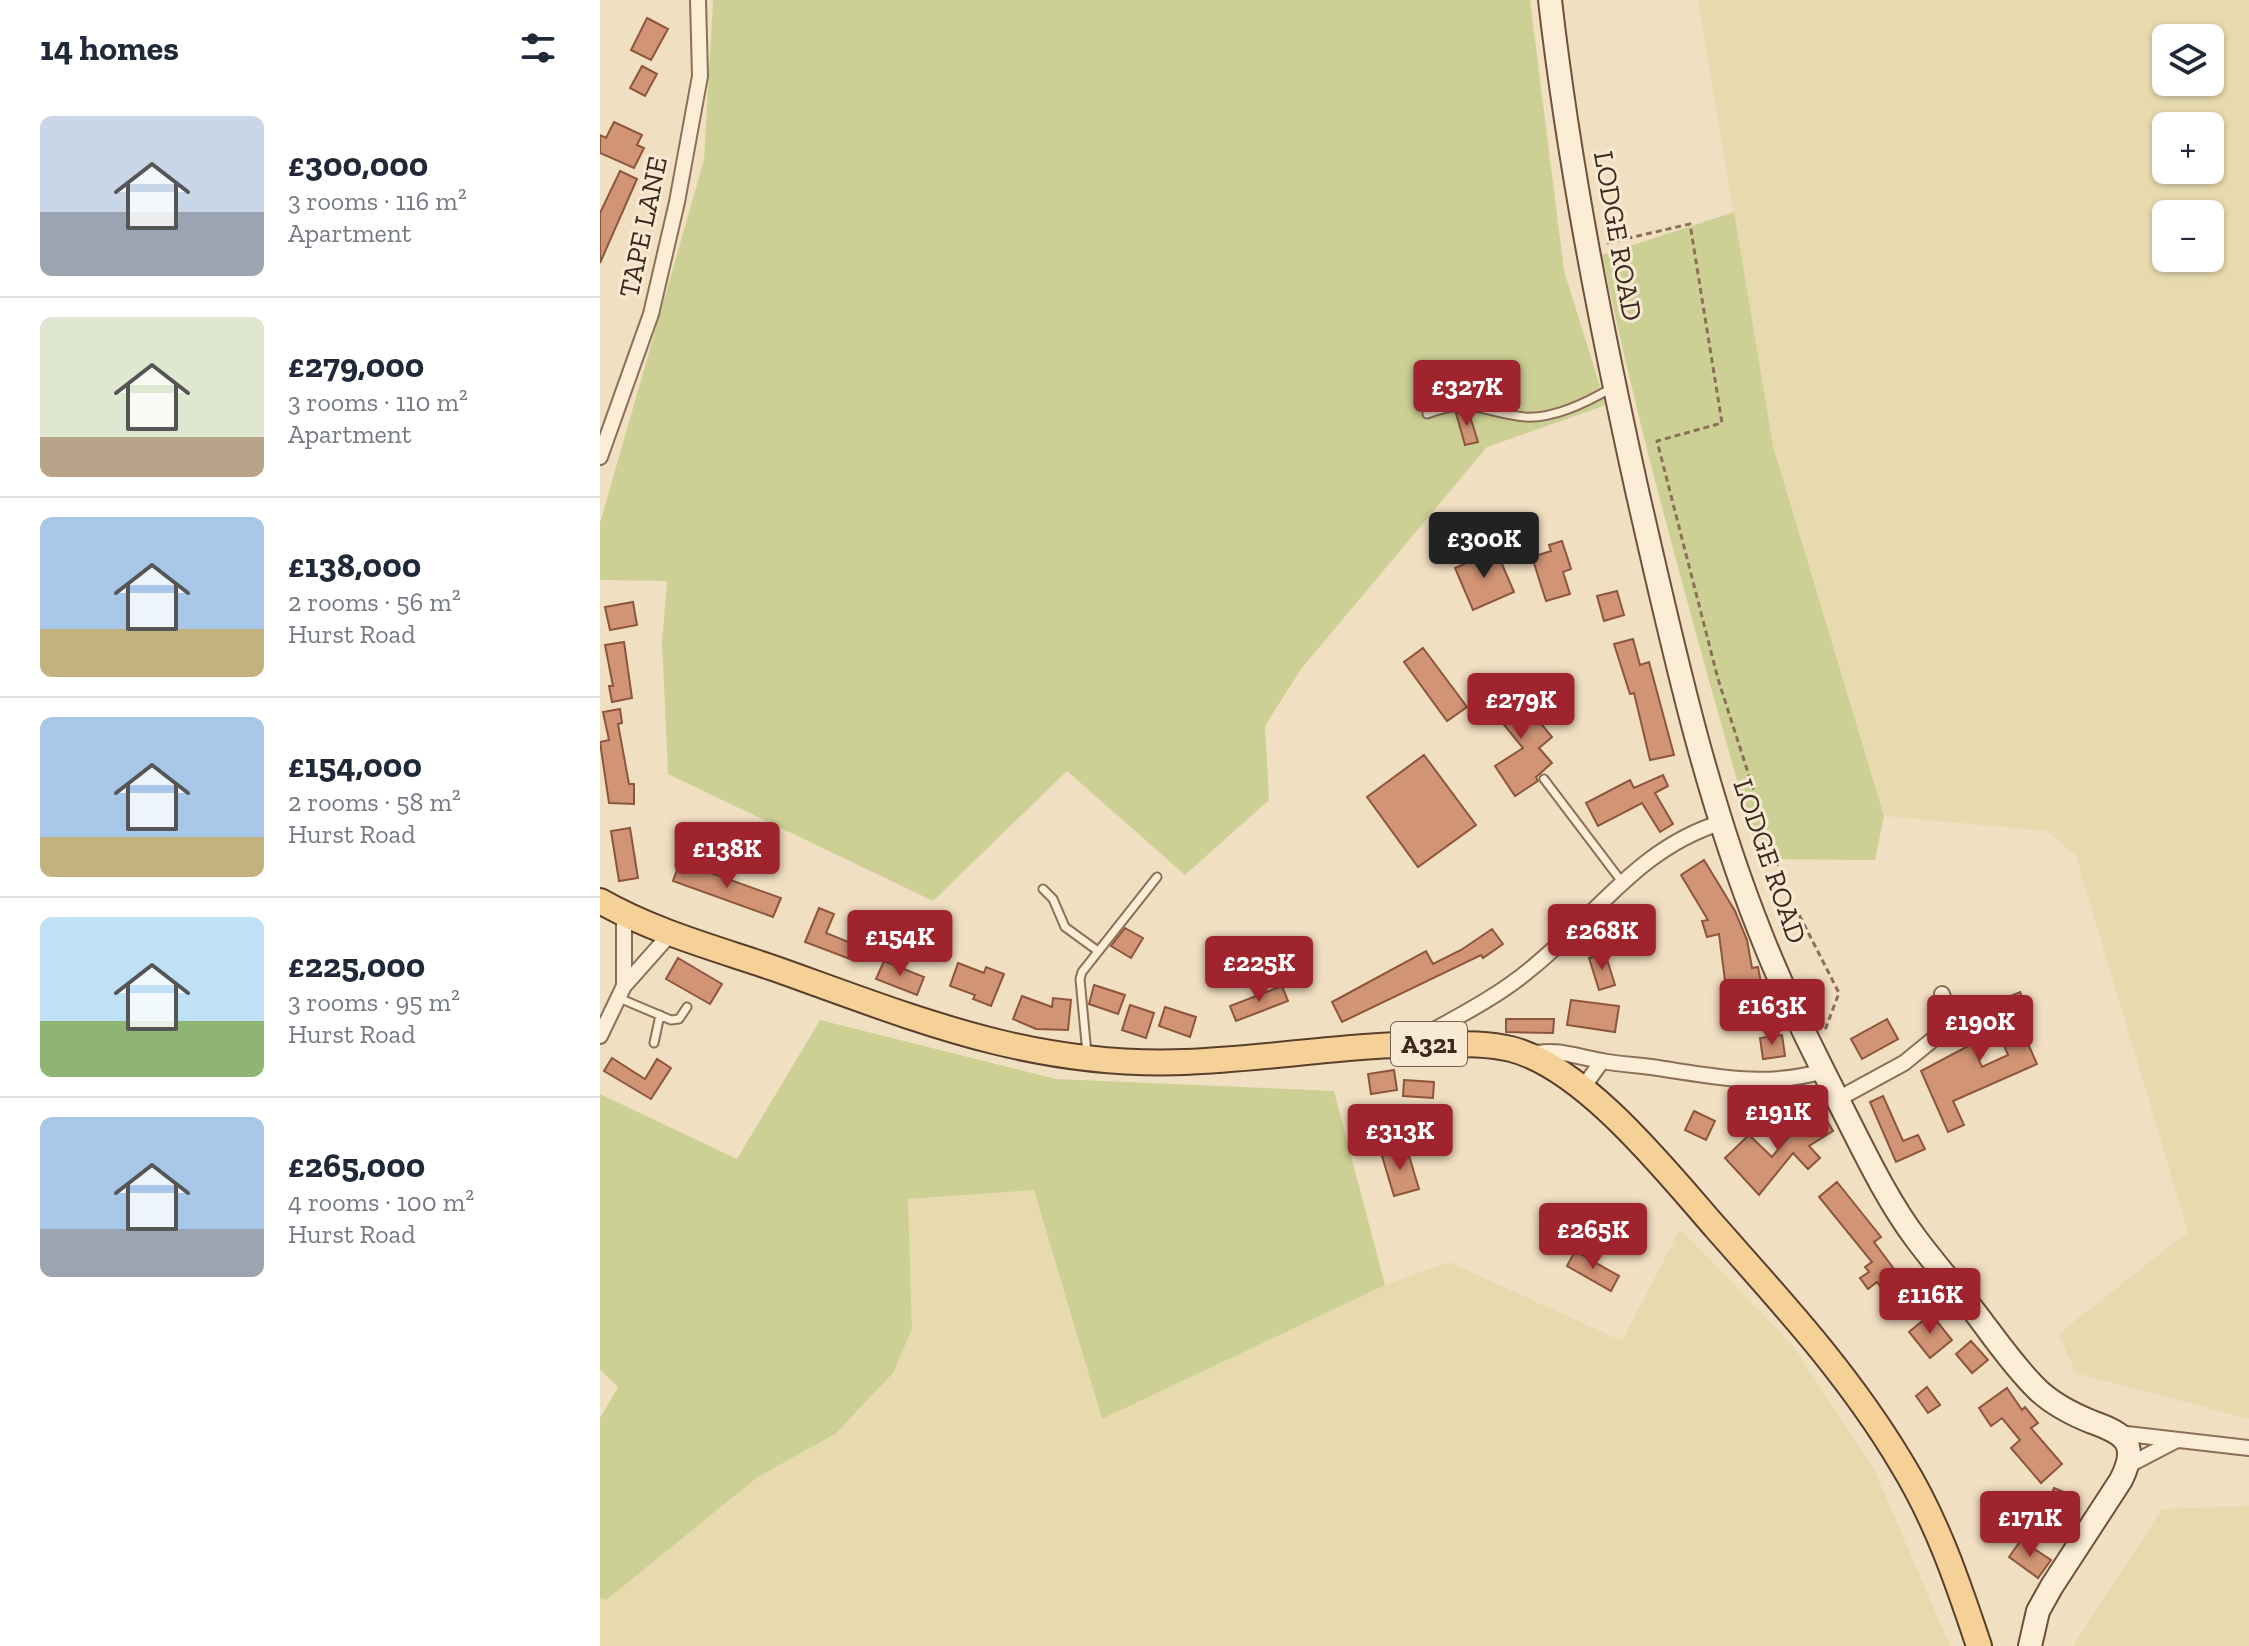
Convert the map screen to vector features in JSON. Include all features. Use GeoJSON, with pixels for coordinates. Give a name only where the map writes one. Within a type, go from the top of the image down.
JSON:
{"type":"FeatureCollection","features":[{"type":"Feature","properties":{"kind":"main road","name":"LODGE ROAD"},"geometry":{"type":"LineString","coordinates":[[1550,0],[1588,248],[1674,653],[1723,822],[1758,928],[1799,1025],[1883,1186],[1915,1238],[2011,1360],[2051,1401],[2118,1433]]}},
{"type":"Feature","properties":{"kind":"main road","name":"A321"},"geometry":{"type":"LineString","coordinates":[[600,901],[624,914],[672,932],[986,1041],[1087,1060],[1187,1062],[1418,1044],[1508,1048],[1544,1061],[1582,1089],[1660,1164],[1827,1353],[1903,1466],[1940,1537],[1979,1646]]}},
{"type":"Feature","properties":{"kind":"main road"},"geometry":{"type":"LineString","coordinates":[[2030,1646],[2038,1611],[2129,1465],[2130,1448],[2118,1433]]}},
{"type":"Feature","properties":{"kind":"street","name":"TAPE LANE"},"geometry":{"type":"LineString","coordinates":[[600,455],[651,314],[677,202],[700,76],[698,0]]}},
{"type":"Feature","properties":{"kind":"street"},"geometry":{"type":"LineString","coordinates":[[1418,1044],[1423,1036],[1463,1015],[1533,967],[1622,882],[1686,835],[1723,822]]}},
{"type":"Feature","properties":{"kind":"street"},"geometry":{"type":"LineString","coordinates":[[622,992],[624,914]]}},
{"type":"Feature","properties":{"kind":"street"},"geometry":{"type":"LineString","coordinates":[[600,1036],[622,992],[672,932]]}},
{"type":"Feature","properties":{"kind":"street"},"geometry":{"type":"LineString","coordinates":[[1942,994],[1952,1024]]}},
{"type":"Feature","properties":{"kind":"street"},"geometry":{"type":"LineString","coordinates":[[1463,1015],[1469,1045]]}},
{"type":"Feature","properties":{"kind":"street"},"geometry":{"type":"LineString","coordinates":[[1952,1024],[1977,1033]]}},
{"type":"Feature","properties":{"kind":"street"},"geometry":{"type":"LineString","coordinates":[[1838,1099],[1904,1063],[1952,1024]]}},
{"type":"Feature","properties":{"kind":"street"},"geometry":{"type":"LineString","coordinates":[[1529,1055],[1553,1051],[1732,1080],[1785,1081],[1820,1063]]}},
{"type":"Feature","properties":{"kind":"street"},"geometry":{"type":"LineString","coordinates":[[1582,1089],[1602,1061]]}},
{"type":"Feature","properties":{"kind":"street"},"geometry":{"type":"LineString","coordinates":[[2118,1433],[2249,1448]]}},
{"type":"Feature","properties":{"kind":"street"},"geometry":{"type":"LineString","coordinates":[[2129,1465],[2175,1441]]}},
{"type":"Feature","properties":{"kind":"lane"},"geometry":{"type":"LineString","coordinates":[[1427,414],[1462,404],[1527,417],[1548,415],[1587,402],[1615,386]]}},
{"type":"Feature","properties":{"kind":"lane"},"geometry":{"type":"LineString","coordinates":[[1544,779],[1622,882]]}},
{"type":"Feature","properties":{"kind":"lane"},"geometry":{"type":"LineString","coordinates":[[1087,1060],[1080,979],[1098,951],[1157,877]]}},
{"type":"Feature","properties":{"kind":"lane"},"geometry":{"type":"LineString","coordinates":[[1043,889],[1053,899],[1065,927],[1098,951]]}},
{"type":"Feature","properties":{"kind":"lane"},"geometry":{"type":"LineString","coordinates":[[622,992],[671,1020],[679,1019],[687,1007]]}},
{"type":"Feature","properties":{"kind":"lane"},"geometry":{"type":"LineString","coordinates":[[654,1043],[660,1015]]}},
{"type":"Feature","properties":{"kind":"path"},"geometry":{"type":"LineString","coordinates":[[1588,248],[1690,224],[1722,423],[1657,441],[1718,679],[1784,885],[1839,993],[1820,1063]]}},
{"type":"Feature","properties":{"kind":"shaded area"},"geometry":{"type":"Polygon","coordinates":[[[1698,0],[2249,0],[2249,1419],[2076,1373],[2058,1334],[2188,1232],[2076,856],[2047,831],[1884,816],[1773,446],[1698,0]]]}},
{"type":"Feature","properties":{"kind":"shaded area"},"geometry":{"type":"Polygon","coordinates":[[[1034,1190],[1102,1419],[1385,1285],[1449,1262],[1622,1341],[1680,1229],[1794,1347],[1873,1467],[1950,1646],[600,1646],[600,1598],[606,1600],[758,1477],[835,1434],[912,1329],[908,1199],[1034,1190]]]}},
{"type":"Feature","properties":{"kind":"shaded area"},"geometry":{"type":"Polygon","coordinates":[[[2249,1506],[2249,1646],[2073,1646],[2162,1509],[2249,1506]]]}},
{"type":"Feature","properties":{"kind":"green space"},"geometry":{"type":"Polygon","coordinates":[[[713,0],[1530,0],[1564,271],[1606,405],[1487,447],[1301,669],[1265,726],[1269,800],[1185,875],[1067,771],[933,901],[668,774],[662,643],[667,581],[600,580],[600,523],[704,160],[713,0]]]}},
{"type":"Feature","properties":{"kind":"green space"},"geometry":{"type":"Polygon","coordinates":[[[1734,212],[1773,446],[1884,816],[1875,860],[1759,859],[1656,483],[1602,255],[1734,212]]]}},
{"type":"Feature","properties":{"kind":"green space"},"geometry":{"type":"Polygon","coordinates":[[[820,1020],[1056,1079],[1334,1091],[1385,1285],[1102,1419],[1034,1190],[908,1199],[912,1329],[893,1373],[835,1434],[758,1477],[606,1600],[600,1598],[600,1418],[618,1387],[600,1370],[600,1094],[737,1159],[820,1020]]]}},
{"type":"Feature","properties":{"kind":"building"},"geometry":{"type":"Polygon","coordinates":[[[647,18],[668,29],[651,60],[631,50],[647,18]]]}},
{"type":"Feature","properties":{"kind":"building"},"geometry":{"type":"Polygon","coordinates":[[[642,66],[657,74],[645,96],[630,88],[642,66]]]}},
{"type":"Feature","properties":{"kind":"building"},"geometry":{"type":"Polygon","coordinates":[[[614,122],[642,135],[637,145],[644,148],[634,168],[600,153],[600,135],[606,138],[614,122]]]}},
{"type":"Feature","properties":{"kind":"building"},"geometry":{"type":"Polygon","coordinates":[[[620,171],[637,179],[600,263],[600,213],[620,171]]]}},
{"type":"Feature","properties":{"kind":"building"},"geometry":{"type":"Polygon","coordinates":[[[1456,413],[1469,413],[1478,442],[1465,445],[1456,413]]]}},
{"type":"Feature","properties":{"kind":"building"},"geometry":{"type":"Polygon","coordinates":[[[1562,541],[1571,569],[1563,572],[1570,594],[1546,601],[1532,557],[1551,551],[1549,545],[1562,541]]]}},
{"type":"Feature","properties":{"kind":"building"},"geometry":{"type":"Polygon","coordinates":[[[1496,550],[1514,592],[1473,610],[1455,568],[1496,550]]]}},
{"type":"Feature","properties":{"kind":"building"},"geometry":{"type":"Polygon","coordinates":[[[1617,591],[1624,615],[1604,621],[1597,596],[1617,591]]]}},
{"type":"Feature","properties":{"kind":"building"},"geometry":{"type":"Polygon","coordinates":[[[633,602],[637,625],[610,630],[605,607],[633,602]]]}},
{"type":"Feature","properties":{"kind":"building"},"geometry":{"type":"Polygon","coordinates":[[[1633,639],[1640,665],[1649,662],[1674,755],[1650,760],[1634,693],[1630,694],[1614,644],[1633,639]]]}},
{"type":"Feature","properties":{"kind":"building"},"geometry":{"type":"Polygon","coordinates":[[[624,642],[632,698],[612,702],[609,686],[613,686],[605,645],[624,642]]]}},
{"type":"Feature","properties":{"kind":"building"},"geometry":{"type":"Polygon","coordinates":[[[1423,648],[1467,707],[1447,721],[1404,662],[1423,648]]]}},
{"type":"Feature","properties":{"kind":"building"},"geometry":{"type":"Polygon","coordinates":[[[1510,685],[1552,737],[1539,748],[1552,763],[1536,777],[1538,781],[1515,796],[1495,766],[1523,748],[1487,704],[1510,685]]]}},
{"type":"Feature","properties":{"kind":"building"},"geometry":{"type":"Polygon","coordinates":[[[620,709],[622,723],[618,724],[629,784],[634,784],[634,804],[609,803],[600,742],[609,740],[603,712],[620,709]]]}},
{"type":"Feature","properties":{"kind":"building"},"geometry":{"type":"Polygon","coordinates":[[[1424,755],[1476,825],[1418,867],[1367,797],[1424,755]]]}},
{"type":"Feature","properties":{"kind":"building"},"geometry":{"type":"Polygon","coordinates":[[[1663,775],[1668,786],[1655,793],[1673,824],[1660,832],[1642,803],[1598,826],[1586,803],[1630,780],[1634,788],[1663,775]]]}},
{"type":"Feature","properties":{"kind":"building"},"geometry":{"type":"Polygon","coordinates":[[[630,828],[638,878],[619,881],[611,831],[630,828]]]}},
{"type":"Feature","properties":{"kind":"building"},"geometry":{"type":"Polygon","coordinates":[[[1704,860],[1735,911],[1747,940],[1752,968],[1758,967],[1765,1004],[1768,1003],[1770,1025],[1750,1027],[1746,992],[1727,996],[1719,934],[1707,937],[1702,921],[1708,920],[1681,875],[1704,860]]]}},
{"type":"Feature","properties":{"kind":"building"},"geometry":{"type":"Polygon","coordinates":[[[680,862],[781,898],[773,917],[673,881],[680,862]]]}},
{"type":"Feature","properties":{"kind":"building"},"geometry":{"type":"Polygon","coordinates":[[[819,908],[834,914],[826,933],[856,945],[850,959],[805,942],[819,908]]]}},
{"type":"Feature","properties":{"kind":"building"},"geometry":{"type":"Polygon","coordinates":[[[1125,928],[1143,938],[1131,958],[1111,946],[1125,928]]]}},
{"type":"Feature","properties":{"kind":"building"},"geometry":{"type":"Polygon","coordinates":[[[1492,929],[1503,944],[1483,958],[1481,955],[1342,1022],[1332,1002],[1426,951],[1433,964],[1492,929]]]}},
{"type":"Feature","properties":{"kind":"building"},"geometry":{"type":"Polygon","coordinates":[[[1605,953],[1615,985],[1599,990],[1589,958],[1605,953]]]}},
{"type":"Feature","properties":{"kind":"building"},"geometry":{"type":"Polygon","coordinates":[[[678,958],[722,984],[710,1004],[666,979],[678,958]]]}},
{"type":"Feature","properties":{"kind":"building"},"geometry":{"type":"Polygon","coordinates":[[[884,961],[924,977],[917,995],[876,979],[884,961]]]}},
{"type":"Feature","properties":{"kind":"building"},"geometry":{"type":"Polygon","coordinates":[[[958,963],[984,973],[986,967],[1004,974],[991,1006],[973,999],[975,995],[950,986],[958,963]]]}},
{"type":"Feature","properties":{"kind":"building"},"geometry":{"type":"Polygon","coordinates":[[[1094,985],[1125,995],[1118,1014],[1089,1004],[1094,985]]]}},
{"type":"Feature","properties":{"kind":"building"},"geometry":{"type":"Polygon","coordinates":[[[1282,986],[1288,1001],[1236,1021],[1230,1006],[1282,986]]]}},
{"type":"Feature","properties":{"kind":"building"},"geometry":{"type":"Polygon","coordinates":[[[2020,992],[2029,1014],[2017,1019],[2037,1064],[1953,1101],[1964,1125],[1948,1132],[1921,1071],[1972,1044],[1982,1067],[2008,1055],[1987,1006],[2020,992]]]}},
{"type":"Feature","properties":{"kind":"building"},"geometry":{"type":"Polygon","coordinates":[[[1022,996],[1052,1007],[1053,998],[1071,1000],[1068,1030],[1036,1029],[1013,1019],[1022,996]]]}},
{"type":"Feature","properties":{"kind":"building"},"geometry":{"type":"Polygon","coordinates":[[[1571,1000],[1619,1006],[1615,1032],[1567,1025],[1571,1000]]]}},
{"type":"Feature","properties":{"kind":"building"},"geometry":{"type":"Polygon","coordinates":[[[1130,1005],[1154,1013],[1146,1038],[1122,1030],[1130,1005]]]}},
{"type":"Feature","properties":{"kind":"building"},"geometry":{"type":"Polygon","coordinates":[[[1165,1007],[1196,1017],[1190,1037],[1159,1026],[1165,1007]]]}},
{"type":"Feature","properties":{"kind":"building"},"geometry":{"type":"Polygon","coordinates":[[[1506,1019],[1554,1019],[1553,1033],[1506,1032],[1506,1019]]]}},
{"type":"Feature","properties":{"kind":"building"},"geometry":{"type":"Polygon","coordinates":[[[1887,1019],[1898,1039],[1862,1059],[1851,1039],[1887,1019]]]}},
{"type":"Feature","properties":{"kind":"building"},"geometry":{"type":"Polygon","coordinates":[[[1782,1035],[1785,1056],[1763,1059],[1760,1038],[1782,1035]]]}},
{"type":"Feature","properties":{"kind":"building"},"geometry":{"type":"Polygon","coordinates":[[[612,1058],[645,1079],[657,1059],[671,1068],[651,1099],[604,1071],[612,1058]]]}},
{"type":"Feature","properties":{"kind":"building"},"geometry":{"type":"Polygon","coordinates":[[[1394,1070],[1397,1090],[1371,1094],[1368,1074],[1394,1070]]]}},
{"type":"Feature","properties":{"kind":"building"},"geometry":{"type":"Polygon","coordinates":[[[1404,1080],[1434,1082],[1433,1098],[1403,1096],[1404,1080]]]}},
{"type":"Feature","properties":{"kind":"building"},"geometry":{"type":"Polygon","coordinates":[[[1883,1096],[1903,1141],[1918,1135],[1925,1149],[1896,1162],[1870,1102],[1883,1096]]]}},
{"type":"Feature","properties":{"kind":"building"},"geometry":{"type":"Polygon","coordinates":[[[1694,1111],[1715,1121],[1706,1140],[1685,1130],[1694,1111]]]}},
{"type":"Feature","properties":{"kind":"building"},"geometry":{"type":"Polygon","coordinates":[[[1822,1112],[1833,1131],[1809,1146],[1820,1158],[1808,1169],[1793,1153],[1759,1195],[1725,1158],[1749,1135],[1772,1157],[1794,1130],[1822,1112]]]}},
{"type":"Feature","properties":{"kind":"building"},"geometry":{"type":"Polygon","coordinates":[[[1407,1149],[1419,1189],[1394,1196],[1382,1156],[1407,1149]]]}},
{"type":"Feature","properties":{"kind":"building"},"geometry":{"type":"Polygon","coordinates":[[[1837,1182],[1881,1237],[1874,1242],[1908,1288],[1899,1296],[1890,1300],[1877,1282],[1868,1289],[1860,1278],[1869,1272],[1865,1267],[1872,1262],[1819,1197],[1837,1182]]]}},
{"type":"Feature","properties":{"kind":"building"},"geometry":{"type":"Polygon","coordinates":[[[1575,1251],[1619,1276],[1611,1291],[1567,1266],[1575,1251]]]}},
{"type":"Feature","properties":{"kind":"building"},"geometry":{"type":"Polygon","coordinates":[[[1931,1314],[1952,1340],[1930,1358],[1909,1332],[1931,1314]]]}},
{"type":"Feature","properties":{"kind":"building"},"geometry":{"type":"Polygon","coordinates":[[[1971,1341],[1988,1360],[1972,1373],[1956,1354],[1971,1341]]]}},
{"type":"Feature","properties":{"kind":"building"},"geometry":{"type":"Polygon","coordinates":[[[1927,1387],[1940,1405],[1928,1413],[1916,1396],[1927,1387]]]}},
{"type":"Feature","properties":{"kind":"building"},"geometry":{"type":"Polygon","coordinates":[[[2007,1388],[2022,1410],[2025,1407],[2038,1423],[2031,1428],[2062,1464],[2041,1483],[2011,1448],[2020,1440],[2002,1418],[1991,1426],[1979,1408],[2007,1388]]]}},
{"type":"Feature","properties":{"kind":"building"},"geometry":{"type":"Polygon","coordinates":[[[2054,1488],[2074,1496],[2061,1526],[2041,1518],[2054,1488]]]}},
{"type":"Feature","properties":{"kind":"building"},"geometry":{"type":"Polygon","coordinates":[[[2021,1540],[2051,1560],[2038,1578],[2009,1557],[2021,1540]]]}}]}
